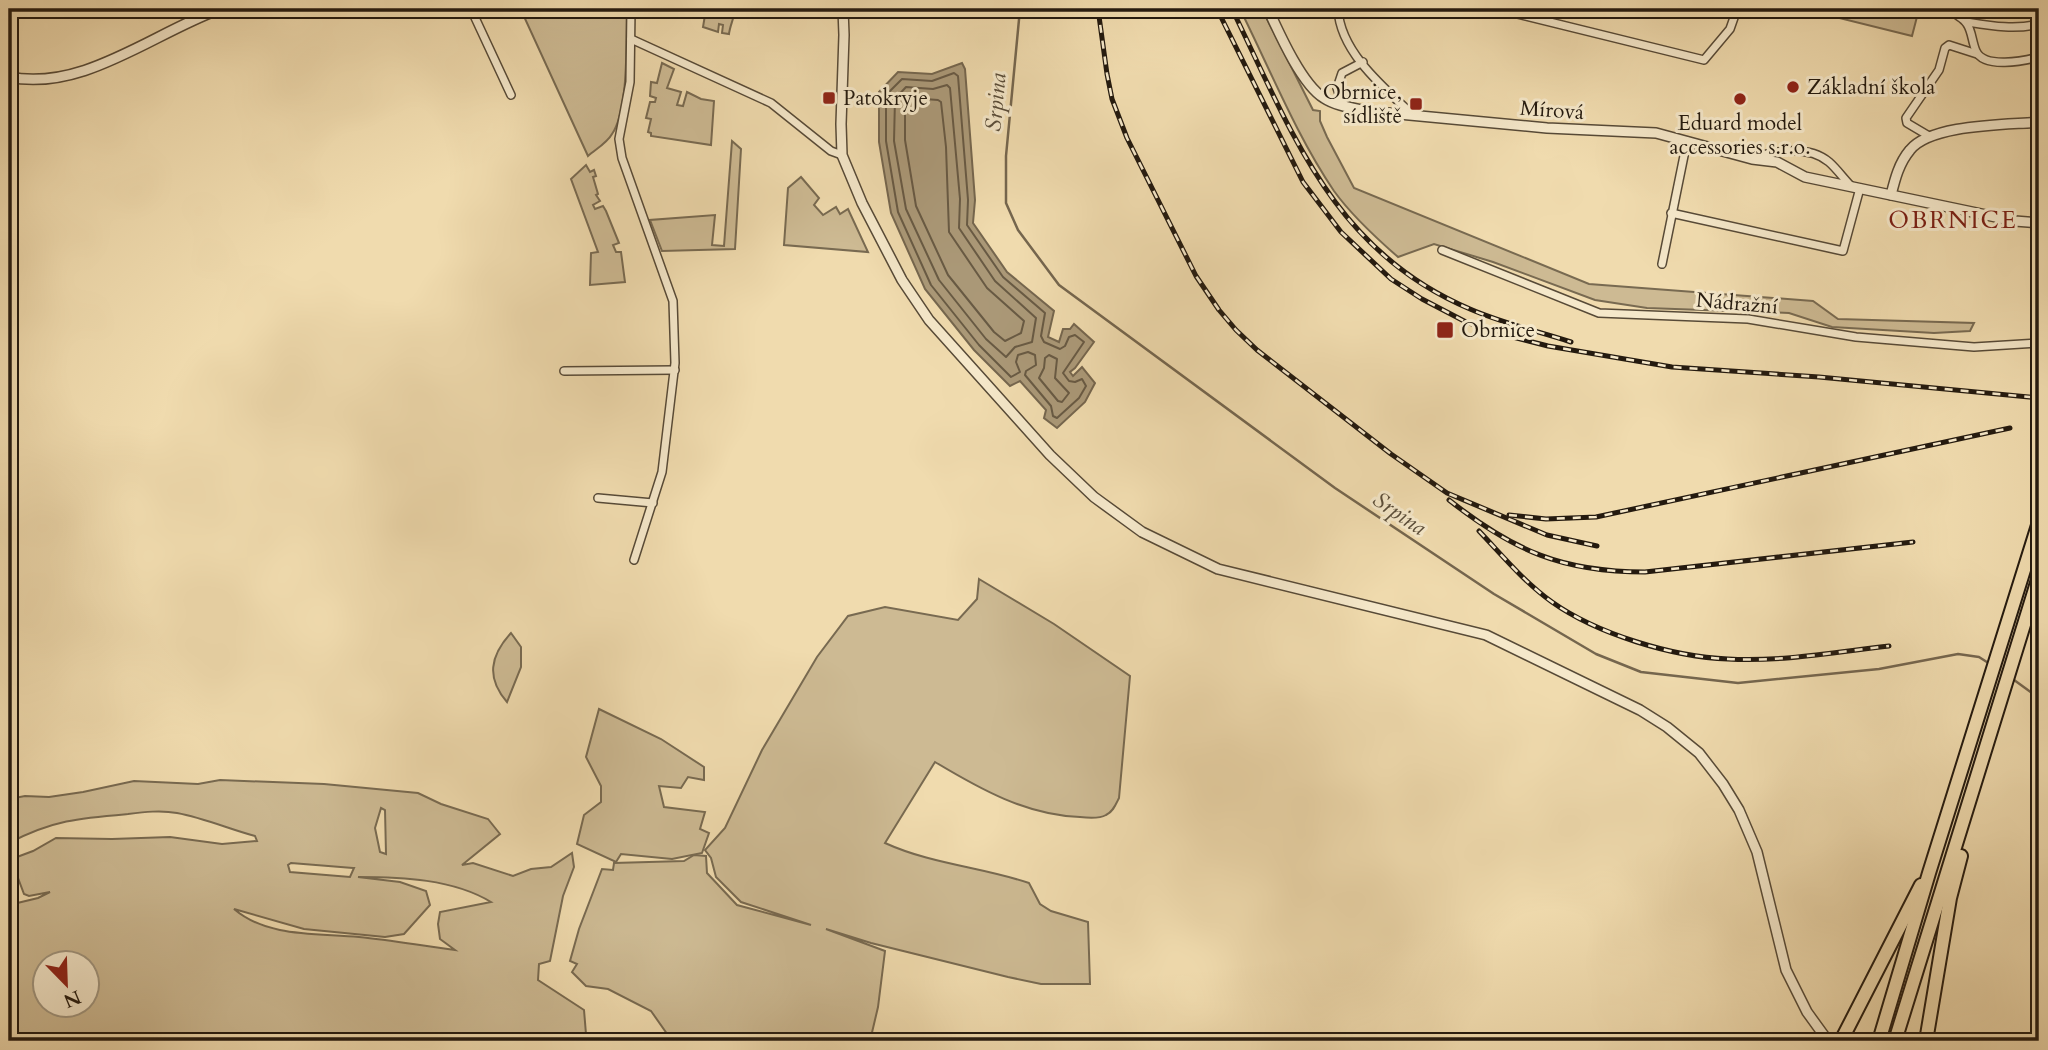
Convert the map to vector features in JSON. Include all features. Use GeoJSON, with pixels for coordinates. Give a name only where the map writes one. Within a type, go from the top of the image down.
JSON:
{"type":"FeatureCollection","features":[{"type":"Feature","properties":{"kind":"highway"},"geometry":{"type":"LineString","coordinates":[[1879,1041],[2039,522]]}},
{"type":"Feature","properties":{"kind":"highway"},"geometry":{"type":"LineString","coordinates":[[1895,1041],[2039,576]]}},
{"type":"Feature","properties":{"kind":"highway"},"geometry":{"type":"LineString","coordinates":[[1926,1041],[1950,898],[1968,828],[1972,794]]}},
{"type":"Feature","properties":{"kind":"highway"},"geometry":{"type":"LineString","coordinates":[[1841,1041],[1854,1020],[1912,899],[1929,873]]}},
{"type":"Feature","properties":{"kind":"street"},"geometry":{"type":"LineString","coordinates":[[9,77],[25,80],[74,73],[220,9]]}},
{"type":"Feature","properties":{"kind":"street"},"geometry":{"type":"LineString","coordinates":[[471,9],[511,95]]}},
{"type":"Feature","properties":{"kind":"street"},"geometry":{"type":"LineString","coordinates":[[631,9],[630,82],[619,139],[622,158],[673,301],[675,370],[662,471],[634,560]]}},
{"type":"Feature","properties":{"kind":"street"},"geometry":{"type":"LineString","coordinates":[[843,9],[842,155],[902,280],[929,320],[1050,455],[1094,497],[1142,532],[1218,569],[1486,635],[1640,710],[1667,727],[1699,753],[1723,784],[1749,830],[1786,970],[1807,1012],[1828,1041]]}},
{"type":"Feature","properties":{"kind":"street","name":"Mírová"},"geometry":{"type":"LineString","coordinates":[[1268,9],[1307,84],[1324,99],[1343,106],[1367,111],[1547,128],[1656,132],[1752,159],[1787,150],[1821,156],[1856,187]]}},
{"type":"Feature","properties":{"kind":"street"},"geometry":{"type":"LineString","coordinates":[[1338,9],[1339,19],[1351,47],[1378,82],[1413,115]]}},
{"type":"Feature","properties":{"kind":"street"},"geometry":{"type":"LineString","coordinates":[[1497,9],[1704,60],[1730,29],[1737,9]]}},
{"type":"Feature","properties":{"kind":"street"},"geometry":{"type":"LineString","coordinates":[[1951,9],[1967,22],[2003,27],[2039,24]]}},
{"type":"Feature","properties":{"kind":"street"},"geometry":{"type":"LineString","coordinates":[[1967,22],[1977,54]]}},
{"type":"Feature","properties":{"kind":"street"},"geometry":{"type":"LineString","coordinates":[[631,39],[771,103],[831,151],[842,155]]}},
{"type":"Feature","properties":{"kind":"street"},"geometry":{"type":"LineString","coordinates":[[1929,136],[1907,123],[1906,118],[1939,70],[1945,48],[1949,45],[1977,54],[1984,60],[2039,57]]}},
{"type":"Feature","properties":{"kind":"street"},"geometry":{"type":"LineString","coordinates":[[1343,106],[1337,88],[1342,73],[1363,62]]}},
{"type":"Feature","properties":{"kind":"street"},"geometry":{"type":"LineString","coordinates":[[1891,195],[1903,160],[1911,149],[1929,136],[1955,130],[2039,122]]}},
{"type":"Feature","properties":{"kind":"street"},"geometry":{"type":"LineString","coordinates":[[1662,264],[1687,141]]}},
{"type":"Feature","properties":{"kind":"street","name":"Mírová"},"geometry":{"type":"LineString","coordinates":[[1766,157],[1805,177],[2015,221],[2039,223]]}},
{"type":"Feature","properties":{"kind":"street"},"geometry":{"type":"LineString","coordinates":[[1671,214],[1843,251],[1856,187]]}},
{"type":"Feature","properties":{"kind":"street","name":"Nádražní"},"geometry":{"type":"LineString","coordinates":[[1442,250],[1599,313],[1748,318],[1856,337],[1974,347],[2039,343]]}},
{"type":"Feature","properties":{"kind":"street"},"geometry":{"type":"LineString","coordinates":[[564,371],[675,370]]}},
{"type":"Feature","properties":{"kind":"street"},"geometry":{"type":"LineString","coordinates":[[598,498],[653,503]]}},
{"type":"Feature","properties":{"kind":"street"},"geometry":{"type":"LineString","coordinates":[[2039,687],[2039,716]]}},
{"type":"Feature","properties":{"kind":"shaded area"},"geometry":{"type":"Polygon","coordinates":[[[552,9],[554,12],[561,9],[603,9],[606,15],[627,11],[624,92],[617,123],[610,137],[588,156],[521,10],[552,9]]]}},
{"type":"Feature","properties":{"kind":"shaded area"},"geometry":{"type":"Polygon","coordinates":[[[706,9],[735,9],[729,34],[722,33],[723,25],[719,24],[718,32],[703,27],[706,9]]]}},
{"type":"Feature","properties":{"kind":"shaded area"},"geometry":{"type":"Polygon","coordinates":[[[1240,9],[1262,9],[1313,110],[1320,111],[1320,121],[1327,137],[1354,188],[1589,284],[1813,301],[1838,319],[1974,323],[1970,331],[1934,333],[1832,327],[1789,313],[1647,308],[1595,300],[1493,262],[1434,244],[1398,257],[1348,209],[1320,170],[1295,125],[1240,9]]]}},
{"type":"Feature","properties":{"kind":"shaded area"},"geometry":{"type":"Polygon","coordinates":[[[1811,9],[1919,9],[1912,36],[1811,9]]]}},
{"type":"Feature","properties":{"kind":"shaded area"},"geometry":{"type":"Polygon","coordinates":[[[662,63],[674,69],[667,88],[681,92],[677,105],[683,106],[687,92],[701,99],[714,101],[711,145],[651,136],[648,132],[651,119],[646,118],[650,102],[655,102],[656,98],[650,96],[651,82],[657,83],[662,63]]]}},
{"type":"Feature","properties":{"kind":"shaded area"},"geometry":{"type":"Polygon","coordinates":[[[732,141],[741,149],[735,249],[662,251],[650,220],[715,215],[712,245],[724,246],[732,141]]]}},
{"type":"Feature","properties":{"kind":"shaded area"},"geometry":{"type":"Polygon","coordinates":[[[586,165],[590,172],[594,170],[596,176],[593,177],[598,194],[596,195],[600,201],[593,205],[595,209],[603,206],[619,243],[613,245],[616,252],[621,252],[625,282],[590,285],[591,253],[598,252],[571,179],[586,165]]]}},
{"type":"Feature","properties":{"kind":"shaded area"},"geometry":{"type":"Polygon","coordinates":[[[801,177],[819,198],[814,205],[823,215],[836,207],[840,214],[848,209],[868,252],[784,245],[788,188],[801,177]]]}},
{"type":"Feature","properties":{"kind":"shaded area"},"geometry":{"type":"Polygon","coordinates":[[[979,579],[1054,624],[1130,676],[1119,798],[1108,814],[1097,818],[1060,815],[1004,799],[935,762],[885,843],[938,861],[1029,883],[1040,904],[1051,911],[1088,922],[1090,984],[1041,984],[871,943],[826,929],[885,951],[878,1007],[870,1041],[732,1041],[670,1038],[651,1011],[608,989],[586,986],[572,972],[577,964],[570,961],[579,929],[602,869],[613,870],[614,863],[684,861],[694,855],[706,856],[707,873],[737,905],[811,925],[741,902],[716,877],[711,858],[705,850],[725,828],[762,750],[817,657],[848,616],[885,607],[958,620],[977,599],[979,579]]]}},
{"type":"Feature","properties":{"kind":"shaded area"},"geometry":{"type":"Polygon","coordinates":[[[511,633],[521,647],[521,667],[507,702],[496,684],[493,667],[499,650],[511,633]]]}},
{"type":"Feature","properties":{"kind":"shaded area"},"geometry":{"type":"Polygon","coordinates":[[[599,709],[661,739],[704,767],[704,780],[688,777],[681,788],[659,786],[664,807],[705,812],[700,829],[709,833],[702,853],[672,859],[621,854],[616,862],[577,844],[584,815],[601,802],[601,786],[586,757],[599,709]]]}},
{"type":"Feature","properties":{"kind":"shaded area"},"geometry":{"type":"Polygon","coordinates":[[[220,780],[324,784],[418,793],[441,804],[488,819],[500,834],[462,865],[473,863],[513,876],[531,869],[551,867],[572,853],[574,867],[563,896],[550,961],[539,964],[538,980],[584,1010],[586,1034],[595,1041],[9,1041],[9,905],[9,860],[56,838],[170,837],[222,844],[257,841],[255,836],[207,821],[159,811],[67,821],[39,829],[9,843],[9,799],[25,796],[49,797],[134,781],[198,784],[220,780]],[[381,808],[375,828],[380,852],[386,854],[385,810],[381,808]],[[291,863],[288,865],[290,872],[350,877],[354,868],[291,863]],[[15,870],[12,874],[15,898],[9,905],[50,892],[29,896],[24,894],[15,870]],[[358,877],[400,882],[426,891],[430,905],[404,934],[385,937],[304,929],[234,909],[247,918],[277,930],[371,938],[455,950],[440,939],[440,912],[491,902],[476,894],[444,884],[409,879],[358,877]]]}},
{"type":"Feature","properties":{"kind":"water"},"geometry":{"type":"Polygon","coordinates":[[[962,63],[965,69],[975,200],[973,223],[1007,272],[1054,311],[1048,337],[1059,342],[1063,329],[1070,329],[1074,324],[1094,342],[1070,372],[1073,376],[1082,367],[1095,383],[1085,402],[1057,428],[1044,418],[1046,410],[1020,381],[1010,386],[974,350],[925,289],[891,213],[879,142],[879,92],[898,72],[932,74],[962,63]]]}},
{"type":"Feature","properties":{"kind":"waterway","name":"Srpina"},"geometry":{"type":"LineString","coordinates":[[1020,9],[1006,156],[1006,203],[1018,230],[1059,285],[1335,488],[1494,594],[1596,654],[1641,672],[1738,683],[1879,669],[1958,654],[1979,657],[1990,664]]}},
{"type":"Feature","properties":{"kind":"waterway","name":"Srpina"},"geometry":{"type":"LineString","coordinates":[[2010,677],[2036,696]]}},
{"type":"Feature","properties":{"kind":"railway"},"geometry":{"type":"LineString","coordinates":[[1098,9],[1112,99],[1127,138],[1196,276],[1236,330],[1257,350],[1391,454],[1447,493],[1547,535],[1597,546]]}},
{"type":"Feature","properties":{"kind":"railway"},"geometry":{"type":"LineString","coordinates":[[1217,9],[1303,182],[1341,232],[1391,279],[1466,322],[1548,346],[1672,367],[1819,377],[2039,398]]}},
{"type":"Feature","properties":{"kind":"railway"},"geometry":{"type":"LineString","coordinates":[[1232,9],[1275,100],[1322,183],[1350,221],[1383,255],[1423,285],[1470,309],[1571,342]]}},
{"type":"Feature","properties":{"kind":"railway"},"geometry":{"type":"LineString","coordinates":[[1509,515],[1546,519],[1596,517],[2010,428]]}},
{"type":"Feature","properties":{"kind":"railway"},"geometry":{"type":"LineString","coordinates":[[1449,500],[1495,533],[1540,555],[1564,563],[1615,571],[1645,572],[1913,542]]}},
{"type":"Feature","properties":{"kind":"railway"},"geometry":{"type":"LineString","coordinates":[[1479,531],[1523,577],[1570,614],[1613,634],[1660,649],[1706,657],[1748,660],[1889,646]]}},
{"type":"Feature","properties":{"kind":"place","name":"Základní škola"},"geometry":{"type":"Point","coordinates":[1793,87]}},
{"type":"Feature","properties":{"kind":"place","name":"Patokryje"},"geometry":{"type":"Point","coordinates":[829,98]}},
{"type":"Feature","properties":{"kind":"place","name":"Eduard model accessories s.r.o."},"geometry":{"type":"Point","coordinates":[1740,99]}},
{"type":"Feature","properties":{"kind":"place","name":"Obrnice, sídliště"},"geometry":{"type":"Point","coordinates":[1416,104]}},
{"type":"Feature","properties":{"kind":"place","name":"Obrnice"},"geometry":{"type":"Point","coordinates":[1445,330]}},
{"type":"Feature","properties":{"kind":"district","name":"OBRNICE"},"geometry":{"type":"Point","coordinates":[1953,220]}}]}
